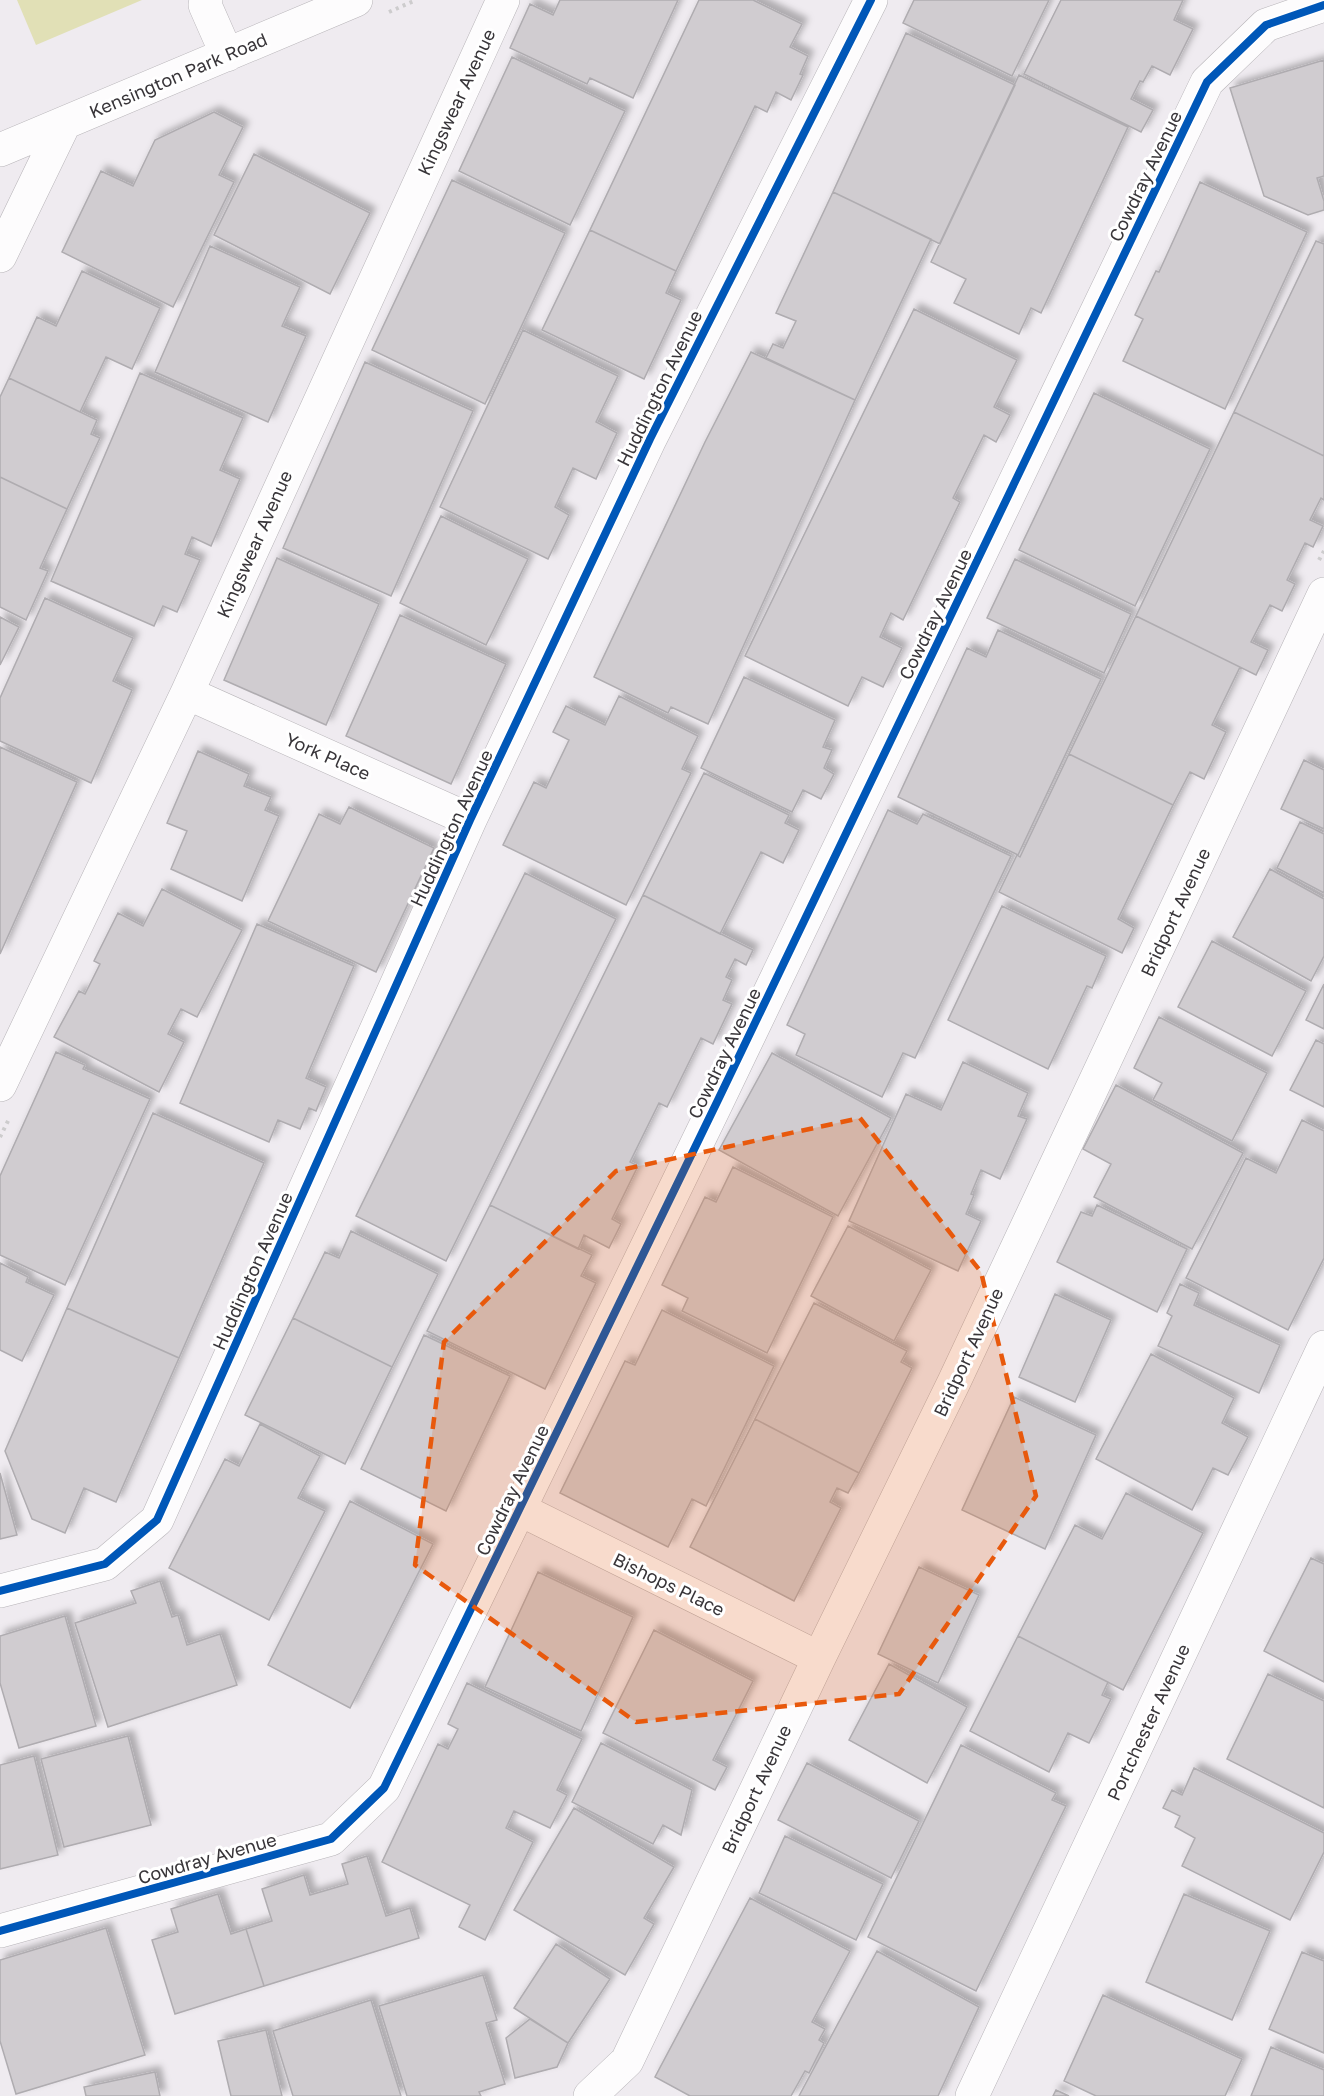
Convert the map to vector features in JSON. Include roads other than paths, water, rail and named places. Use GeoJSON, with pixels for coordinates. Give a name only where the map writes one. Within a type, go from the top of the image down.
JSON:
{"type":"FeatureCollection","features":[{"type":"Feature","properties":{"kind":"street"},"geometry":{"type":"LineString","coordinates":[[206,0],[205,5],[227,55]]}},
{"type":"Feature","properties":{"kind":"street","name":"Kensington Park Road"},"geometry":{"type":"LineString","coordinates":[[0,150],[356,0]]}},
{"type":"Feature","properties":{"kind":"street","name":"Kingswear Avenue"},"geometry":{"type":"LineString","coordinates":[[0,1085],[187,693],[503,0]]}},
{"type":"Feature","properties":{"kind":"street","name":"Huddington Avenue"},"geometry":{"type":"LineString","coordinates":[[0,1591],[105,1564],[158,1520],[470,820],[650,439],[871,0]]}},
{"type":"Feature","properties":{"kind":"street","name":"Cowdray Avenue"},"geometry":{"type":"LineString","coordinates":[[0,1931],[331,1839],[384,1788],[1207,82],[1266,25],[1324,5]]}},
{"type":"Feature","properties":{"kind":"street"},"geometry":{"type":"LineString","coordinates":[[0,256],[64,124]]}},
{"type":"Feature","properties":{"kind":"street","name":"Bridport Avenue"},"geometry":{"type":"LineString","coordinates":[[590,2096],[627,2061],[819,1658],[954,1382],[1324,594]]}},
{"type":"Feature","properties":{"kind":"street","name":"York Place"},"geometry":{"type":"LineString","coordinates":[[187,693],[470,820]]}},
{"type":"Feature","properties":{"kind":"street","name":"Portchester Avenue"},"geometry":{"type":"LineString","coordinates":[[972,2096],[1324,1347]]}},
{"type":"Feature","properties":{"kind":"street","name":"Bishops Place"},"geometry":{"type":"LineString","coordinates":[[519,1509],[819,1658]]}}]}
